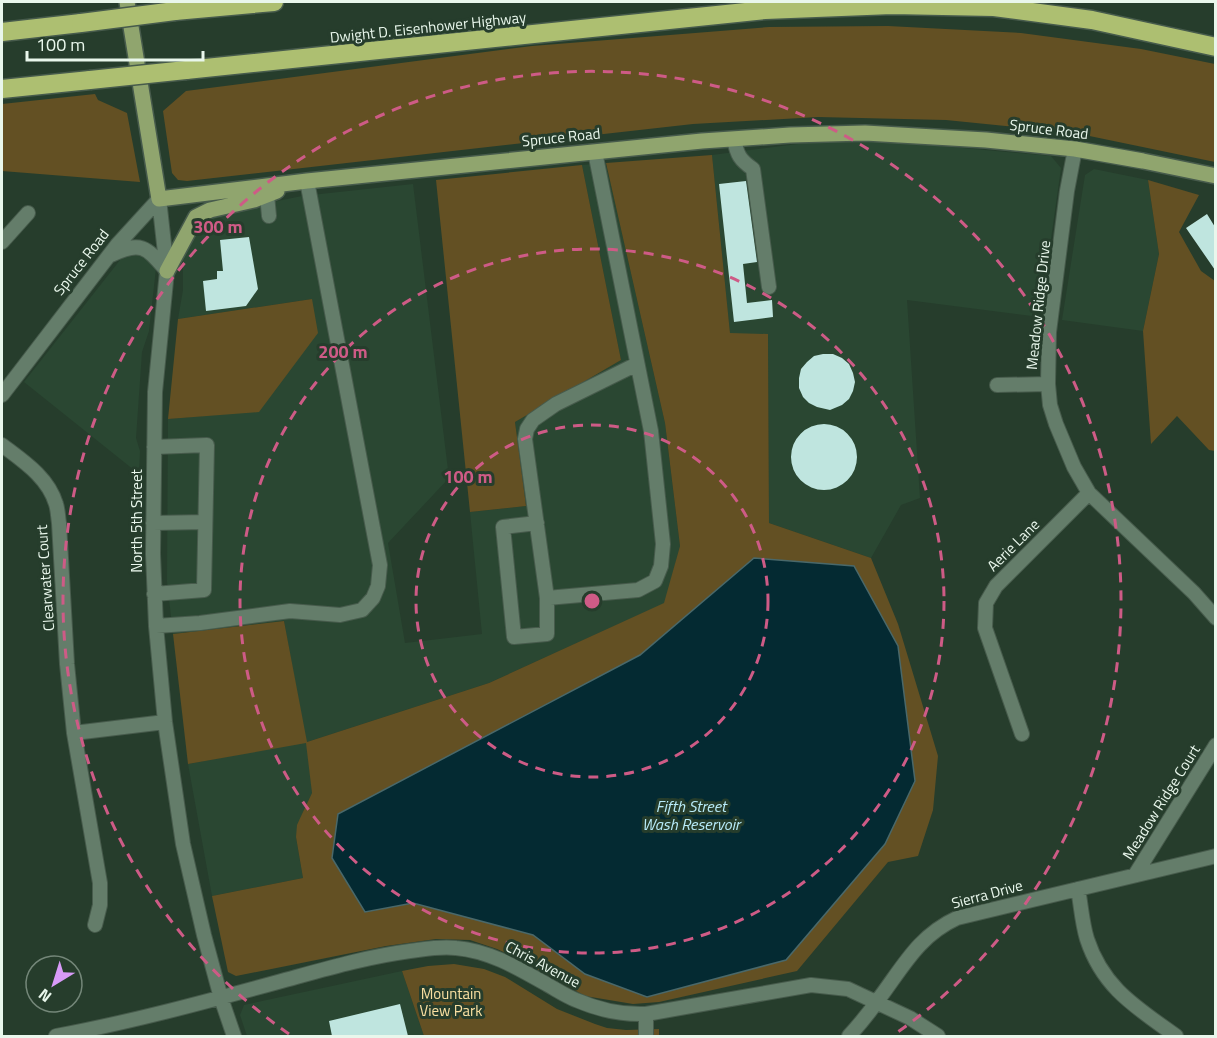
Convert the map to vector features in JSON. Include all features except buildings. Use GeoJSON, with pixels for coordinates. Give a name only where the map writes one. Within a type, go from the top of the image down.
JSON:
{"type":"FeatureCollection","features":[{"type":"Feature","properties":{"kind":"highway"},"geometry":{"type":"LineString","coordinates":[[2,32],[175,11],[274,2]]}},
{"type":"Feature","properties":{"kind":"highway","name":"Dwight D. Eisenhower Highway"},"geometry":{"type":"LineString","coordinates":[[2,89],[765,10],[892,5],[994,7],[1092,20],[1215,46]]}},
{"type":"Feature","properties":{"kind":"main road","name":"North 5th Street"},"geometry":{"type":"LineString","coordinates":[[127,2],[159,199]]}},
{"type":"Feature","properties":{"kind":"main road","name":"Spruce Road"},"geometry":{"type":"LineString","coordinates":[[159,199],[307,181],[734,139],[865,133],[986,140],[1075,149],[1143,160],[1215,176]]}},
{"type":"Feature","properties":{"kind":"main road"},"geometry":{"type":"LineString","coordinates":[[167,271],[196,217],[210,210],[267,195],[307,181]]}},
{"type":"Feature","properties":{"kind":"street"},"geometry":{"type":"LineString","coordinates":[[734,139],[741,161],[753,169],[769,287]]}},
{"type":"Feature","properties":{"kind":"street","name":"Meadow Ridge Drive"},"geometry":{"type":"LineString","coordinates":[[1075,149],[1067,191],[1049,332],[1050,405],[1074,467],[1089,493],[1194,593],[1215,618]]}},
{"type":"Feature","properties":{"kind":"street"},"geometry":{"type":"LineString","coordinates":[[547,598],[638,590],[655,581],[661,566],[663,544],[651,431],[595,152]]}},
{"type":"Feature","properties":{"kind":"street"},"geometry":{"type":"LineString","coordinates":[[156,626],[201,623],[290,611],[340,615],[362,610],[373,598],[378,586],[380,565],[307,181]]}},
{"type":"Feature","properties":{"kind":"street"},"geometry":{"type":"LineString","coordinates":[[267,195],[269,216]]}},
{"type":"Feature","properties":{"kind":"street","name":"Spruce Road"},"geometry":{"type":"LineString","coordinates":[[3,390],[137,221],[159,199]]}},
{"type":"Feature","properties":{"kind":"street","name":"North 5th Street"},"geometry":{"type":"LineString","coordinates":[[159,199],[167,271],[154,392],[153,523],[156,626],[165,722],[183,844],[204,935],[234,1036]]}},
{"type":"Feature","properties":{"kind":"street"},"geometry":{"type":"LineString","coordinates":[[2,241],[28,213]]}},
{"type":"Feature","properties":{"kind":"street"},"geometry":{"type":"LineString","coordinates":[[107,258],[124,249],[136,247],[150,252],[167,271]]}},
{"type":"Feature","properties":{"kind":"street"},"geometry":{"type":"LineString","coordinates":[[537,523],[503,527],[514,637],[547,634],[547,598],[537,523],[525,439],[527,429],[533,420],[556,404],[637,364]]}},
{"type":"Feature","properties":{"kind":"street"},"geometry":{"type":"LineString","coordinates":[[998,385],[1048,384]]}},
{"type":"Feature","properties":{"kind":"street","name":"Clearwater Court"},"geometry":{"type":"LineString","coordinates":[[2,445],[38,473],[56,503],[74,733],[100,883],[100,905],[95,925]]}},
{"type":"Feature","properties":{"kind":"street"},"geometry":{"type":"LineString","coordinates":[[154,447],[207,445],[204,590],[154,594]]}},
{"type":"Feature","properties":{"kind":"street","name":"Aerie Lane"},"geometry":{"type":"LineString","coordinates":[[1022,734],[985,628],[986,603],[996,586],[1089,493]]}},
{"type":"Feature","properties":{"kind":"street"},"geometry":{"type":"LineString","coordinates":[[153,523],[205,522]]}},
{"type":"Feature","properties":{"kind":"street"},"geometry":{"type":"LineString","coordinates":[[74,733],[165,722]]}},
{"type":"Feature","properties":{"kind":"street","name":"Meadow Ridge Court"},"geometry":{"type":"LineString","coordinates":[[1135,875],[1215,746]]}},
{"type":"Feature","properties":{"kind":"street","name":"Sierra Drive"},"geometry":{"type":"LineString","coordinates":[[849,1036],[877,1002],[915,948],[932,932],[949,921],[1215,856]]}},
{"type":"Feature","properties":{"kind":"street"},"geometry":{"type":"LineString","coordinates":[[1078,889],[1086,936],[1094,960],[1108,980],[1127,1000],[1176,1036]]}},
{"type":"Feature","properties":{"kind":"street","name":"Chris Avenue"},"geometry":{"type":"LineString","coordinates":[[56,1036],[91,1033],[371,957],[435,947],[471,950],[490,955],[511,964],[574,1000],[601,1010],[646,1014],[811,985],[848,989],[909,1018],[938,1036]]}},
{"type":"Feature","properties":{"kind":"street"},"geometry":{"type":"LineString","coordinates":[[646,1014],[646,1036]]}},
{"type":"Feature","properties":{"kind":"shaded area"},"geometry":{"type":"Polygon","coordinates":[[[813,142],[897,142],[1051,156],[1061,168],[1040,317],[907,300],[920,498],[901,505],[871,558],[769,523],[768,335],[730,334],[712,155],[813,142]]]}},
{"type":"Feature","properties":{"kind":"shaded area"},"geometry":{"type":"Polygon","coordinates":[[[606,163],[665,423],[680,546],[665,603],[489,683],[307,742],[312,793],[302,814],[296,837],[303,878],[212,896],[188,764],[306,742],[284,621],[173,634],[167,581],[168,419],[259,411],[312,299],[178,319],[183,290],[183,253],[197,226],[219,213],[302,196],[413,184],[449,478],[388,543],[405,643],[482,634],[470,512],[526,506],[515,422],[621,360],[582,165],[606,163]]]}},
{"type":"Feature","properties":{"kind":"shaded area"},"geometry":{"type":"Polygon","coordinates":[[[1094,169],[1148,180],[1159,254],[1143,331],[1062,320],[1085,175],[1094,169]]]}},
{"type":"Feature","properties":{"kind":"shaded area"},"geometry":{"type":"Polygon","coordinates":[[[143,253],[156,268],[149,331],[142,352],[136,438],[140,451],[139,474],[24,382],[124,255],[143,253]]]}},
{"type":"Feature","properties":{"kind":"shaded area"},"geometry":{"type":"Polygon","coordinates":[[[402,971],[424,1036],[247,1036],[240,1015],[244,1005],[402,971]]]}},
{"type":"Feature","properties":{"kind":"green space"},"geometry":{"type":"Polygon","coordinates":[[[888,26],[1021,33],[1141,49],[1215,64],[1215,162],[1075,133],[946,120],[818,117],[693,124],[187,181],[178,180],[172,173],[163,111],[186,91],[532,46],[769,27],[888,26]]]}},
{"type":"Feature","properties":{"kind":"green space"},"geometry":{"type":"Polygon","coordinates":[[[95,94],[98,100],[127,113],[140,182],[2,171],[2,104],[95,94]]]}},
{"type":"Feature","properties":{"kind":"green space"},"geometry":{"type":"Polygon","coordinates":[[[712,155],[730,333],[768,334],[769,523],[871,558],[898,624],[938,756],[933,810],[918,856],[888,862],[797,971],[659,1002],[633,1004],[585,996],[523,961],[470,940],[436,939],[386,946],[236,976],[228,972],[212,896],[303,878],[296,837],[297,825],[312,793],[306,743],[188,764],[173,634],[284,621],[307,742],[489,683],[664,603],[680,546],[665,423],[606,163],[712,155]]]}},
{"type":"Feature","properties":{"kind":"green space"},"geometry":{"type":"Polygon","coordinates":[[[582,165],[621,360],[515,422],[526,506],[470,512],[436,180],[582,165]]]}},
{"type":"Feature","properties":{"kind":"green space"},"geometry":{"type":"Polygon","coordinates":[[[1148,180],[1199,195],[1179,232],[1201,271],[1215,281],[1215,451],[1209,450],[1177,416],[1151,444],[1143,331],[1159,254],[1148,180]]]}},
{"type":"Feature","properties":{"kind":"green space"},"geometry":{"type":"Polygon","coordinates":[[[312,299],[318,333],[259,412],[168,419],[178,319],[312,299]]]}},
{"type":"Feature","properties":{"kind":"green space","name":"Mountain View Park"},"geometry":{"type":"Polygon","coordinates":[[[454,964],[484,969],[505,977],[557,1009],[595,1024],[626,1030],[659,1029],[659,1036],[424,1036],[402,971],[454,964]]]}},
{"type":"Feature","properties":{"kind":"water","name":"Fifth Street Wash Reservoir"},"geometry":{"type":"Polygon","coordinates":[[[754,558],[854,566],[898,646],[915,781],[885,844],[786,960],[647,997],[585,974],[533,935],[413,903],[365,912],[332,858],[338,814],[640,655],[754,558]]]}}]}
